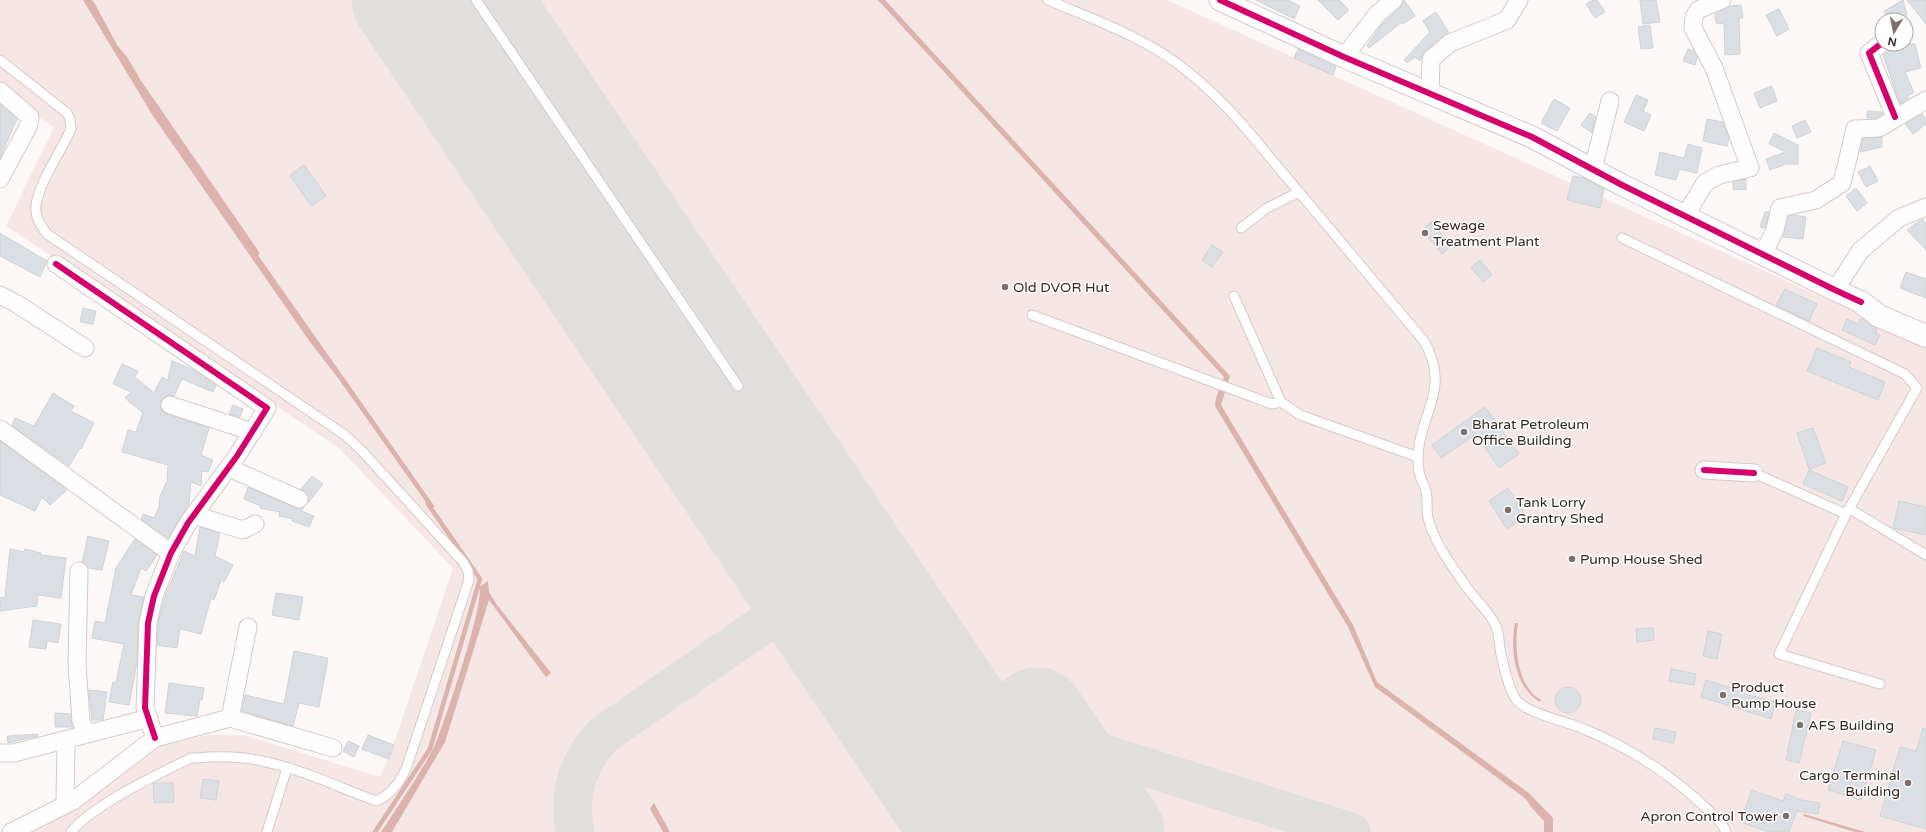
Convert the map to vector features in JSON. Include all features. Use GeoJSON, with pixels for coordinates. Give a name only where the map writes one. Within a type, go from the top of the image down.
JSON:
{"type":"FeatureCollection","features":[{"type":"Feature","properties":{"kind":"main road"},"geometry":{"type":"LineString","coordinates":[[1861,302],[1879,303],[1926,324]]}},
{"type":"Feature","properties":{"kind":"main road"},"geometry":{"type":"LineString","coordinates":[[1861,302],[1879,316],[1926,336]]}},
{"type":"Feature","properties":{"kind":"street"},"geometry":{"type":"LineString","coordinates":[[1344,57],[1378,13],[1394,0]]}},
{"type":"Feature","properties":{"kind":"street"},"geometry":{"type":"LineString","coordinates":[[1430,94],[1431,59],[1450,44],[1507,20],[1519,0]]}},
{"type":"Feature","properties":{"kind":"street"},"geometry":{"type":"LineString","coordinates":[[1685,216],[1704,183],[1719,175],[1750,168],[1714,68],[1693,28],[1694,17],[1698,10],[1722,0]]}},
{"type":"Feature","properties":{"kind":"street"},"geometry":{"type":"LineString","coordinates":[[1229,2],[1344,57],[1532,137],[1685,216],[1861,302]]}},
{"type":"Feature","properties":{"kind":"street"},"geometry":{"type":"LineString","coordinates":[[1874,49],[1869,53],[1895,117]]}},
{"type":"Feature","properties":{"kind":"street"},"geometry":{"type":"LineString","coordinates":[[0,91],[30,117],[29,125],[6,151],[0,178]]}},
{"type":"Feature","properties":{"kind":"street"},"geometry":{"type":"LineString","coordinates":[[1763,255],[1775,230],[1780,208],[1816,200],[1842,184],[1855,129],[1879,128],[1895,117],[1926,100]]}},
{"type":"Feature","properties":{"kind":"street"},"geometry":{"type":"LineString","coordinates":[[1593,169],[1610,101]]}},
{"type":"Feature","properties":{"kind":"street"},"geometry":{"type":"LineString","coordinates":[[1835,290],[1860,251],[1899,218],[1926,207]]}},
{"type":"Feature","properties":{"kind":"street"},"geometry":{"type":"LineString","coordinates":[[56,264],[267,408],[229,468],[194,514],[171,553],[154,596],[148,623],[145,708],[155,738]]}},
{"type":"Feature","properties":{"kind":"street"},"geometry":{"type":"LineString","coordinates":[[0,295],[17,304],[85,348]]}},
{"type":"Feature","properties":{"kind":"street"},"geometry":{"type":"LineString","coordinates":[[170,405],[253,432]]}},
{"type":"Feature","properties":{"kind":"street"},"geometry":{"type":"LineString","coordinates":[[0,429],[171,553]]}},
{"type":"Feature","properties":{"kind":"street"},"geometry":{"type":"LineString","coordinates":[[229,468],[300,499]]}},
{"type":"Feature","properties":{"kind":"street"},"geometry":{"type":"LineString","coordinates":[[1704,470],[1754,473]]}},
{"type":"Feature","properties":{"kind":"street"},"geometry":{"type":"LineString","coordinates":[[194,514],[243,530],[255,524]]}},
{"type":"Feature","properties":{"kind":"street"},"geometry":{"type":"LineString","coordinates":[[79,571],[77,664],[81,721],[87,734]]}},
{"type":"Feature","properties":{"kind":"street"},"geometry":{"type":"LineString","coordinates":[[230,718],[248,627]]}},
{"type":"Feature","properties":{"kind":"street"},"geometry":{"type":"LineString","coordinates":[[0,754],[14,753],[149,718]]}},
{"type":"Feature","properties":{"kind":"street"},"geometry":{"type":"LineString","coordinates":[[11,832],[73,801],[155,738],[230,718],[333,748]]}},
{"type":"Feature","properties":{"kind":"street"},"geometry":{"type":"LineString","coordinates":[[65,804],[66,740]]}},
{"type":"Feature","properties":{"kind":"lane"},"geometry":{"type":"LineString","coordinates":[[476,0],[738,386]]}},
{"type":"Feature","properties":{"kind":"lane"},"geometry":{"type":"LineString","coordinates":[[1048,0],[1142,42],[1188,71],[1228,108],[1416,331],[1429,349],[1436,370],[1436,385],[1431,406],[1420,436],[1418,457],[1420,479],[1427,491],[1426,504],[1431,528],[1440,546],[1465,585],[1497,627],[1503,663],[1517,701],[1538,713],[1578,727],[1607,740],[1655,766],[1705,807],[1722,824],[1726,832]]}},
{"type":"Feature","properties":{"kind":"lane"},"geometry":{"type":"LineString","coordinates":[[0,60],[60,106],[70,119],[71,129],[42,186],[35,210],[38,223],[47,234],[345,435],[364,452],[463,562],[468,571],[469,580],[404,774],[392,791],[376,801],[287,768],[250,759],[212,757],[191,758],[106,804],[80,822],[71,832]]}},
{"type":"Feature","properties":{"kind":"lane"},"geometry":{"type":"LineString","coordinates":[[1241,228],[1267,208],[1299,192]]}},
{"type":"Feature","properties":{"kind":"lane"},"geometry":{"type":"LineString","coordinates":[[1622,238],[1904,374],[1917,388],[1848,511],[1779,654],[1880,684]]}},
{"type":"Feature","properties":{"kind":"lane"},"geometry":{"type":"LineString","coordinates":[[1234,296],[1280,402],[1300,415],[1418,457]]}},
{"type":"Feature","properties":{"kind":"lane"},"geometry":{"type":"LineString","coordinates":[[1032,314],[1272,404],[1280,402]]}},
{"type":"Feature","properties":{"kind":"lane"},"geometry":{"type":"LineString","coordinates":[[1754,473],[1848,511],[1926,555]]}},
{"type":"Feature","properties":{"kind":"lane"},"geometry":{"type":"LineString","coordinates":[[266,832],[287,768]]}},
{"type":"Feature","properties":{"kind":"shaded area"},"geometry":{"type":"Polygon","coordinates":[[[0,0],[1167,0],[1926,344],[1926,832],[30,832],[165,744],[209,735],[243,735],[380,777],[392,749],[453,568],[339,448],[6,226],[54,127],[24,108],[0,85],[0,0]]]}},
{"type":"Feature","properties":{"kind":"shaded area"},"geometry":{"type":"Polygon","coordinates":[[[83,0],[92,0],[95,4],[117,45],[127,57],[172,133],[435,507],[430,508],[338,378],[310,342],[153,116],[83,0]]]}},
{"type":"Feature","properties":{"kind":"shaded area"},"geometry":{"type":"Polygon","coordinates":[[[878,0],[885,0],[1230,376],[1221,405],[1353,625],[1377,682],[1530,794],[1553,818],[1553,832],[1544,832],[1544,821],[1526,799],[1375,687],[1348,627],[1215,406],[1216,398],[1224,377],[878,0]]]}},
{"type":"Feature","properties":{"kind":"shaded area"},"geometry":{"type":"Polygon","coordinates":[[[488,581],[489,592],[497,605],[551,673],[546,677],[489,600],[445,742],[392,832],[381,832],[434,747],[446,716],[470,638],[476,615],[479,587],[488,581]]]}},
{"type":"Feature","properties":{"kind":"shaded area"},"geometry":{"type":"Polygon","coordinates":[[[1515,623],[1518,623],[1517,655],[1522,676],[1533,694],[1541,700],[1540,702],[1524,687],[1519,677],[1513,644],[1515,623]]]}},
{"type":"Feature","properties":{"kind":"shaded area"},"geometry":{"type":"Polygon","coordinates":[[[654,803],[670,832],[663,832],[650,809],[654,803]]]}},
{"type":"Feature","properties":{"kind":"shaded area"},"geometry":{"type":"Polygon","coordinates":[[[1804,814],[1865,832],[1855,832],[1803,816],[1804,814]]]}},
{"type":"Feature","properties":{"kind":"building"},"geometry":{"type":"Polygon","coordinates":[[[1256,0],[1287,0],[1300,6],[1294,19],[1256,0]]]}},
{"type":"Feature","properties":{"kind":"building"},"geometry":{"type":"Polygon","coordinates":[[[1318,0],[1339,0],[1349,10],[1338,20],[1318,0]]]}},
{"type":"Feature","properties":{"kind":"building"},"geometry":{"type":"Polygon","coordinates":[[[1404,0],[1415,16],[1403,24],[1402,22],[1369,48],[1367,46],[1381,25],[1401,7],[1404,0]]]}},
{"type":"Feature","properties":{"kind":"building"},"geometry":{"type":"Polygon","coordinates":[[[1593,0],[1597,0],[1605,12],[1595,18],[1586,4],[1593,0]]]}},
{"type":"Feature","properties":{"kind":"building"},"geometry":{"type":"Polygon","coordinates":[[[1640,0],[1656,0],[1660,22],[1643,24],[1640,0]]]}},
{"type":"Feature","properties":{"kind":"building"},"geometry":{"type":"Polygon","coordinates":[[[1903,0],[1906,12],[1885,12],[1884,11],[1903,0]]]}},
{"type":"Feature","properties":{"kind":"building"},"geometry":{"type":"Polygon","coordinates":[[[1907,0],[1926,0],[1926,24],[1907,0]]]}},
{"type":"Feature","properties":{"kind":"building"},"geometry":{"type":"Polygon","coordinates":[[[1741,5],[1743,18],[1739,18],[1740,54],[1725,55],[1724,24],[1716,23],[1715,14],[1730,6],[1741,5]]]}},
{"type":"Feature","properties":{"kind":"building"},"geometry":{"type":"Polygon","coordinates":[[[1779,9],[1789,29],[1777,36],[1766,15],[1779,9]]]}},
{"type":"Feature","properties":{"kind":"building"},"geometry":{"type":"Polygon","coordinates":[[[1436,12],[1449,33],[1425,51],[1420,61],[1415,57],[1407,63],[1404,60],[1430,32],[1423,21],[1436,12]]]}},
{"type":"Feature","properties":{"kind":"building"},"geometry":{"type":"Polygon","coordinates":[[[1650,25],[1653,48],[1641,49],[1638,27],[1650,25]]]}},
{"type":"Feature","properties":{"kind":"building"},"geometry":{"type":"Polygon","coordinates":[[[1915,44],[1921,68],[1905,72],[1914,93],[1907,96],[1909,98],[1900,104],[1883,55],[1888,52],[1914,52],[1915,44]]]}},
{"type":"Feature","properties":{"kind":"building"},"geometry":{"type":"Polygon","coordinates":[[[1298,49],[1336,67],[1333,75],[1294,58],[1298,49]]]}},
{"type":"Feature","properties":{"kind":"building"},"geometry":{"type":"Polygon","coordinates":[[[1688,49],[1694,51],[1697,58],[1695,65],[1683,61],[1688,49]]]}},
{"type":"Feature","properties":{"kind":"building"},"geometry":{"type":"Polygon","coordinates":[[[1772,86],[1777,101],[1760,108],[1754,93],[1772,86]]]}},
{"type":"Feature","properties":{"kind":"building"},"geometry":{"type":"Polygon","coordinates":[[[1636,95],[1648,100],[1643,111],[1651,115],[1644,131],[1624,122],[1636,95]]]}},
{"type":"Feature","properties":{"kind":"building"},"geometry":{"type":"Polygon","coordinates":[[[1554,99],[1570,108],[1557,131],[1541,123],[1554,99]]]}},
{"type":"Feature","properties":{"kind":"building"},"geometry":{"type":"Polygon","coordinates":[[[0,104],[17,119],[0,158],[0,104]]]}},
{"type":"Feature","properties":{"kind":"building"},"geometry":{"type":"Polygon","coordinates":[[[1867,111],[1882,112],[1882,114],[1876,118],[1867,118],[1867,111]]]}},
{"type":"Feature","properties":{"kind":"building"},"geometry":{"type":"Polygon","coordinates":[[[1590,113],[1596,117],[1592,133],[1581,125],[1590,113]]]}},
{"type":"Feature","properties":{"kind":"building"},"geometry":{"type":"Polygon","coordinates":[[[1922,114],[1926,120],[1926,124],[1913,134],[1905,124],[1922,114]]]}},
{"type":"Feature","properties":{"kind":"building"},"geometry":{"type":"Polygon","coordinates":[[[1707,119],[1723,122],[1729,138],[1727,146],[1703,141],[1707,119]]]}},
{"type":"Feature","properties":{"kind":"building"},"geometry":{"type":"Polygon","coordinates":[[[1805,120],[1811,132],[1797,138],[1792,126],[1805,120]]]}},
{"type":"Feature","properties":{"kind":"building"},"geometry":{"type":"Polygon","coordinates":[[[1774,133],[1798,145],[1798,164],[1786,164],[1770,170],[1766,159],[1786,152],[1769,144],[1774,133]]]}},
{"type":"Feature","properties":{"kind":"building"},"geometry":{"type":"Polygon","coordinates":[[[1882,137],[1882,147],[1860,152],[1863,139],[1882,137]]]}},
{"type":"Feature","properties":{"kind":"building"},"geometry":{"type":"Polygon","coordinates":[[[1688,144],[1702,148],[1697,173],[1679,169],[1676,180],[1655,175],[1660,152],[1684,158],[1688,144]]]}},
{"type":"Feature","properties":{"kind":"building"},"geometry":{"type":"Polygon","coordinates":[[[304,165],[326,196],[311,206],[290,175],[304,165]]]}},
{"type":"Feature","properties":{"kind":"building"},"geometry":{"type":"Polygon","coordinates":[[[1870,166],[1878,181],[1866,187],[1858,172],[1870,166]]]}},
{"type":"Feature","properties":{"kind":"building"},"geometry":{"type":"Polygon","coordinates":[[[1573,176],[1584,178],[1604,189],[1600,208],[1567,200],[1573,176]]]}},
{"type":"Feature","properties":{"kind":"building"},"geometry":{"type":"Polygon","coordinates":[[[1746,179],[1746,190],[1733,189],[1733,182],[1746,179]]]}},
{"type":"Feature","properties":{"kind":"building"},"geometry":{"type":"Polygon","coordinates":[[[1856,188],[1867,203],[1857,211],[1846,196],[1856,188]]]}},
{"type":"Feature","properties":{"kind":"building"},"geometry":{"type":"Polygon","coordinates":[[[1765,212],[1769,212],[1765,228],[1760,227],[1765,212]]]}},
{"type":"Feature","properties":{"kind":"building"},"geometry":{"type":"Polygon","coordinates":[[[1793,215],[1806,217],[1803,239],[1783,237],[1788,216],[1793,215]]]}},
{"type":"Feature","properties":{"kind":"building"},"geometry":{"type":"Polygon","coordinates":[[[1922,219],[1926,224],[1926,250],[1907,230],[1922,219]]]}},
{"type":"Feature","properties":{"kind":"building"},"geometry":{"type":"Polygon","coordinates":[[[1431,222],[1451,246],[1442,254],[1422,230],[1431,222]]]}},
{"type":"Feature","properties":{"kind":"building"},"geometry":{"type":"Polygon","coordinates":[[[0,233],[47,261],[40,277],[0,256],[0,233]]]}},
{"type":"Feature","properties":{"kind":"building"},"geometry":{"type":"Polygon","coordinates":[[[1212,245],[1223,252],[1212,267],[1202,260],[1212,245]]]}},
{"type":"Feature","properties":{"kind":"building","name":"Sewage Treatment Plant"},"geometry":{"type":"Polygon","coordinates":[[[1480,260],[1492,275],[1483,282],[1471,268],[1480,260]]]}},
{"type":"Feature","properties":{"kind":"building"},"geometry":{"type":"Polygon","coordinates":[[[1906,272],[1926,279],[1926,298],[1900,288],[1906,272]]]}},
{"type":"Feature","properties":{"kind":"building"},"geometry":{"type":"Polygon","coordinates":[[[1785,289],[1817,304],[1809,321],[1776,305],[1785,289]]]}},
{"type":"Feature","properties":{"kind":"building"},"geometry":{"type":"Polygon","coordinates":[[[83,308],[96,311],[93,324],[80,322],[83,308]]]}},
{"type":"Feature","properties":{"kind":"building"},"geometry":{"type":"Polygon","coordinates":[[[1861,318],[1877,329],[1875,333],[1880,335],[1875,345],[1842,330],[1847,319],[1858,324],[1861,318]]]}},
{"type":"Feature","properties":{"kind":"building"},"geometry":{"type":"Polygon","coordinates":[[[1817,348],[1851,362],[1849,367],[1885,382],[1878,400],[1807,371],[1817,348]]]}},
{"type":"Feature","properties":{"kind":"building"},"geometry":{"type":"Polygon","coordinates":[[[172,361],[194,370],[216,385],[213,392],[182,379],[174,396],[168,395],[160,402],[162,411],[167,414],[209,428],[201,455],[213,460],[208,472],[202,471],[201,486],[191,482],[189,504],[168,538],[141,519],[143,514],[154,518],[159,507],[160,496],[167,481],[168,465],[122,452],[128,430],[136,432],[143,413],[125,398],[131,392],[113,384],[122,364],[138,371],[135,377],[154,393],[162,377],[168,380],[172,361]]]}},
{"type":"Feature","properties":{"kind":"building"},"geometry":{"type":"Polygon","coordinates":[[[53,393],[74,406],[71,411],[94,423],[81,449],[80,448],[69,466],[12,426],[15,418],[34,426],[53,393]]]}},
{"type":"Feature","properties":{"kind":"building"},"geometry":{"type":"Polygon","coordinates":[[[233,405],[243,409],[240,417],[229,414],[233,405]]]}},
{"type":"Feature","properties":{"kind":"building"},"geometry":{"type":"Polygon","coordinates":[[[1485,407],[1519,454],[1499,468],[1476,434],[1441,458],[1432,445],[1485,407]]]}},
{"type":"Feature","properties":{"kind":"building"},"geometry":{"type":"Polygon","coordinates":[[[1813,428],[1826,463],[1809,469],[1797,433],[1813,428]]]}},
{"type":"Feature","properties":{"kind":"building"},"geometry":{"type":"Polygon","coordinates":[[[0,441],[67,490],[50,505],[42,497],[35,511],[0,495],[0,441]]]}},
{"type":"Feature","properties":{"kind":"building"},"geometry":{"type":"Polygon","coordinates":[[[1809,470],[1848,487],[1842,501],[1803,484],[1809,470]]]}},
{"type":"Feature","properties":{"kind":"building"},"geometry":{"type":"Polygon","coordinates":[[[312,476],[323,484],[308,503],[307,493],[301,489],[312,476]]]}},
{"type":"Feature","properties":{"kind":"building"},"geometry":{"type":"Polygon","coordinates":[[[248,487],[295,508],[304,507],[301,511],[314,516],[309,527],[292,521],[293,519],[279,516],[280,512],[260,508],[261,506],[244,499],[248,487]]]}},
{"type":"Feature","properties":{"kind":"building","name":"Tank Lorry Grantry Shed"},"geometry":{"type":"Polygon","coordinates":[[[1508,488],[1526,516],[1507,529],[1489,501],[1508,488]]]}},
{"type":"Feature","properties":{"kind":"building"},"geometry":{"type":"Polygon","coordinates":[[[1899,501],[1926,507],[1926,535],[1893,528],[1899,501]]]}},
{"type":"Feature","properties":{"kind":"building"},"geometry":{"type":"Polygon","coordinates":[[[200,527],[220,533],[215,556],[233,565],[224,582],[221,580],[214,600],[211,598],[201,634],[180,629],[177,648],[157,645],[158,624],[164,599],[184,551],[195,556],[200,527]]]}},
{"type":"Feature","properties":{"kind":"building"},"geometry":{"type":"Polygon","coordinates":[[[88,536],[109,541],[102,570],[88,568],[82,562],[88,536]]]}},
{"type":"Feature","properties":{"kind":"building"},"geometry":{"type":"Polygon","coordinates":[[[135,539],[157,555],[146,571],[141,568],[131,595],[144,597],[138,623],[137,662],[129,705],[109,702],[113,682],[116,683],[124,644],[92,638],[95,621],[105,623],[116,568],[135,539]]]}},
{"type":"Feature","properties":{"kind":"building"},"geometry":{"type":"Polygon","coordinates":[[[10,549],[24,552],[25,549],[41,553],[41,555],[66,558],[61,598],[38,595],[37,606],[0,611],[0,598],[5,597],[10,549]]]}},
{"type":"Feature","properties":{"kind":"building"},"geometry":{"type":"Polygon","coordinates":[[[276,593],[303,597],[299,620],[272,615],[276,593]]]}},
{"type":"Feature","properties":{"kind":"building"},"geometry":{"type":"Polygon","coordinates":[[[33,620],[61,624],[58,643],[47,641],[46,649],[29,647],[33,620]]]}},
{"type":"Feature","properties":{"kind":"building"},"geometry":{"type":"Polygon","coordinates":[[[1653,628],[1654,640],[1637,642],[1636,629],[1653,628]]]}},
{"type":"Feature","properties":{"kind":"building"},"geometry":{"type":"Polygon","coordinates":[[[1708,631],[1722,634],[1717,659],[1703,656],[1708,631]]]}},
{"type":"Feature","properties":{"kind":"building"},"geometry":{"type":"Polygon","coordinates":[[[294,651],[328,658],[319,707],[299,703],[293,726],[242,711],[245,695],[284,704],[294,651]]]}},
{"type":"Feature","properties":{"kind":"building"},"geometry":{"type":"Polygon","coordinates":[[[1671,669],[1696,674],[1694,685],[1669,681],[1671,669]]]}},
{"type":"Feature","properties":{"kind":"building"},"geometry":{"type":"Polygon","coordinates":[[[1706,680],[1744,692],[1744,694],[1775,702],[1771,719],[1701,697],[1706,680]]]}},
{"type":"Feature","properties":{"kind":"building"},"geometry":{"type":"Polygon","coordinates":[[[169,683],[204,688],[202,700],[200,699],[197,716],[165,713],[169,683]]]}},
{"type":"Feature","properties":{"kind":"building"},"geometry":{"type":"Polygon","coordinates":[[[1568,687],[1577,691],[1581,700],[1577,709],[1568,713],[1559,709],[1555,700],[1559,691],[1568,687]]]}},
{"type":"Feature","properties":{"kind":"building"},"geometry":{"type":"Polygon","coordinates":[[[89,690],[107,692],[103,720],[92,720],[89,690]]]}},
{"type":"Feature","properties":{"kind":"building"},"geometry":{"type":"Polygon","coordinates":[[[1796,710],[1811,713],[1799,763],[1786,760],[1796,710]]]}},
{"type":"Feature","properties":{"kind":"building"},"geometry":{"type":"Polygon","coordinates":[[[55,713],[70,714],[73,727],[55,727],[55,713]]]}},
{"type":"Feature","properties":{"kind":"building"},"geometry":{"type":"Polygon","coordinates":[[[1655,728],[1676,732],[1674,743],[1653,739],[1655,728]]]}},
{"type":"Feature","properties":{"kind":"building","name":"Cargo Terminal Building"},"geometry":{"type":"Polygon","coordinates":[[[1923,728],[1926,729],[1926,829],[1880,816],[1900,747],[1916,751],[1923,728]]]}},
{"type":"Feature","properties":{"kind":"building"},"geometry":{"type":"Polygon","coordinates":[[[38,734],[38,736],[8,743],[7,736],[38,734]]]}},
{"type":"Feature","properties":{"kind":"building"},"geometry":{"type":"Polygon","coordinates":[[[368,735],[394,745],[389,759],[362,749],[368,735]]]}},
{"type":"Feature","properties":{"kind":"building"},"geometry":{"type":"Polygon","coordinates":[[[348,741],[359,746],[354,757],[343,751],[348,741]]]}},
{"type":"Feature","properties":{"kind":"building"},"geometry":{"type":"Polygon","coordinates":[[[1843,741],[1876,750],[1861,800],[1828,790],[1843,741]]]}},
{"type":"Feature","properties":{"kind":"building"},"geometry":{"type":"Polygon","coordinates":[[[203,779],[219,781],[216,800],[200,798],[203,779]]]}},
{"type":"Feature","properties":{"kind":"building"},"geometry":{"type":"Polygon","coordinates":[[[153,783],[173,783],[174,802],[154,803],[153,783]]]}},
{"type":"Feature","properties":{"kind":"building"},"geometry":{"type":"Polygon","coordinates":[[[1752,790],[1783,801],[1786,794],[1801,800],[1820,803],[1818,814],[1797,811],[1789,832],[1769,832],[1740,822],[1752,790]]]}},
{"type":"Feature","properties":{"kind":"waterway"},"geometry":{"type":"LineString","coordinates":[[142,86],[257,253]]}},
{"type":"Feature","properties":{"kind":"waterway"},"geometry":{"type":"LineString","coordinates":[[375,832],[430,749],[480,579],[428,504]]}},
{"type":"Feature","properties":{"kind":"taxiway"},"geometry":{"type":"LineString","coordinates":[[738,386],[809,491],[816,508],[819,525],[819,542],[815,559],[808,575],[799,591],[775,616]]}},
{"type":"Feature","properties":{"kind":"taxiway"},"geometry":{"type":"LineString","coordinates":[[575,832],[572,805],[577,780],[587,756],[603,735],[772,618],[805,604],[840,599],[858,601],[874,606],[889,615],[902,628],[972,732]]}},
{"type":"Feature","properties":{"kind":"taxiway"},"geometry":{"type":"LineString","coordinates":[[950,694],[972,712],[1067,742]]}},
{"type":"Feature","properties":{"kind":"taxiway"},"geometry":{"type":"LineString","coordinates":[[1043,832],[1037,820],[1034,807],[1033,794],[1035,782],[1039,770],[1046,759],[1055,749],[1067,742],[1351,832]]}},
{"type":"Feature","properties":{"kind":"runway"},"geometry":{"type":"LineString","coordinates":[[400,0],[960,832]]}},
{"type":"Feature","properties":{"kind":"runway"},"geometry":{"type":"LineString","coordinates":[[482,0],[1045,832]]}},
{"type":"Feature","properties":{"kind":"runway"},"geometry":{"type":"LineString","coordinates":[[1037,716],[1116,832]]}},
{"type":"Feature","properties":{"kind":"cycle path"},"geometry":{"type":"LineString","coordinates":[[1220,0],[1344,57],[1532,137],[1622,185],[1861,302]]}},
{"type":"Feature","properties":{"kind":"cycle path"},"geometry":{"type":"LineString","coordinates":[[1874,49],[1869,53],[1895,117]]}},
{"type":"Feature","properties":{"kind":"cycle path"},"geometry":{"type":"LineString","coordinates":[[56,264],[267,408],[237,456],[188,523],[171,553],[154,596],[148,623],[145,708],[155,738]]}},
{"type":"Feature","properties":{"kind":"cycle path"},"geometry":{"type":"LineString","coordinates":[[1704,470],[1754,473]]}},
{"type":"Feature","properties":{"kind":"place","name":"Sewage Treatment Plant"},"geometry":{"type":"Point","coordinates":[1425,233]}},
{"type":"Feature","properties":{"kind":"place","name":"Old DVOR Hut"},"geometry":{"type":"Point","coordinates":[1005,287]}},
{"type":"Feature","properties":{"kind":"place","name":"Bharat Petroleum Office Building"},"geometry":{"type":"Point","coordinates":[1464,432]}},
{"type":"Feature","properties":{"kind":"place","name":"Tank Lorry Grantry Shed"},"geometry":{"type":"Point","coordinates":[1508,510]}},
{"type":"Feature","properties":{"kind":"place","name":"Pump House Shed"},"geometry":{"type":"Point","coordinates":[1572,559]}},
{"type":"Feature","properties":{"kind":"place","name":"Product Pump House"},"geometry":{"type":"Point","coordinates":[1723,695]}},
{"type":"Feature","properties":{"kind":"place","name":"AFS Building"},"geometry":{"type":"Point","coordinates":[1800,725]}},
{"type":"Feature","properties":{"kind":"place","name":"Cargo Terminal Building"},"geometry":{"type":"Point","coordinates":[1908,783]}},
{"type":"Feature","properties":{"kind":"place","name":"Apron Control Tower"},"geometry":{"type":"Point","coordinates":[1786,816]}}]}
